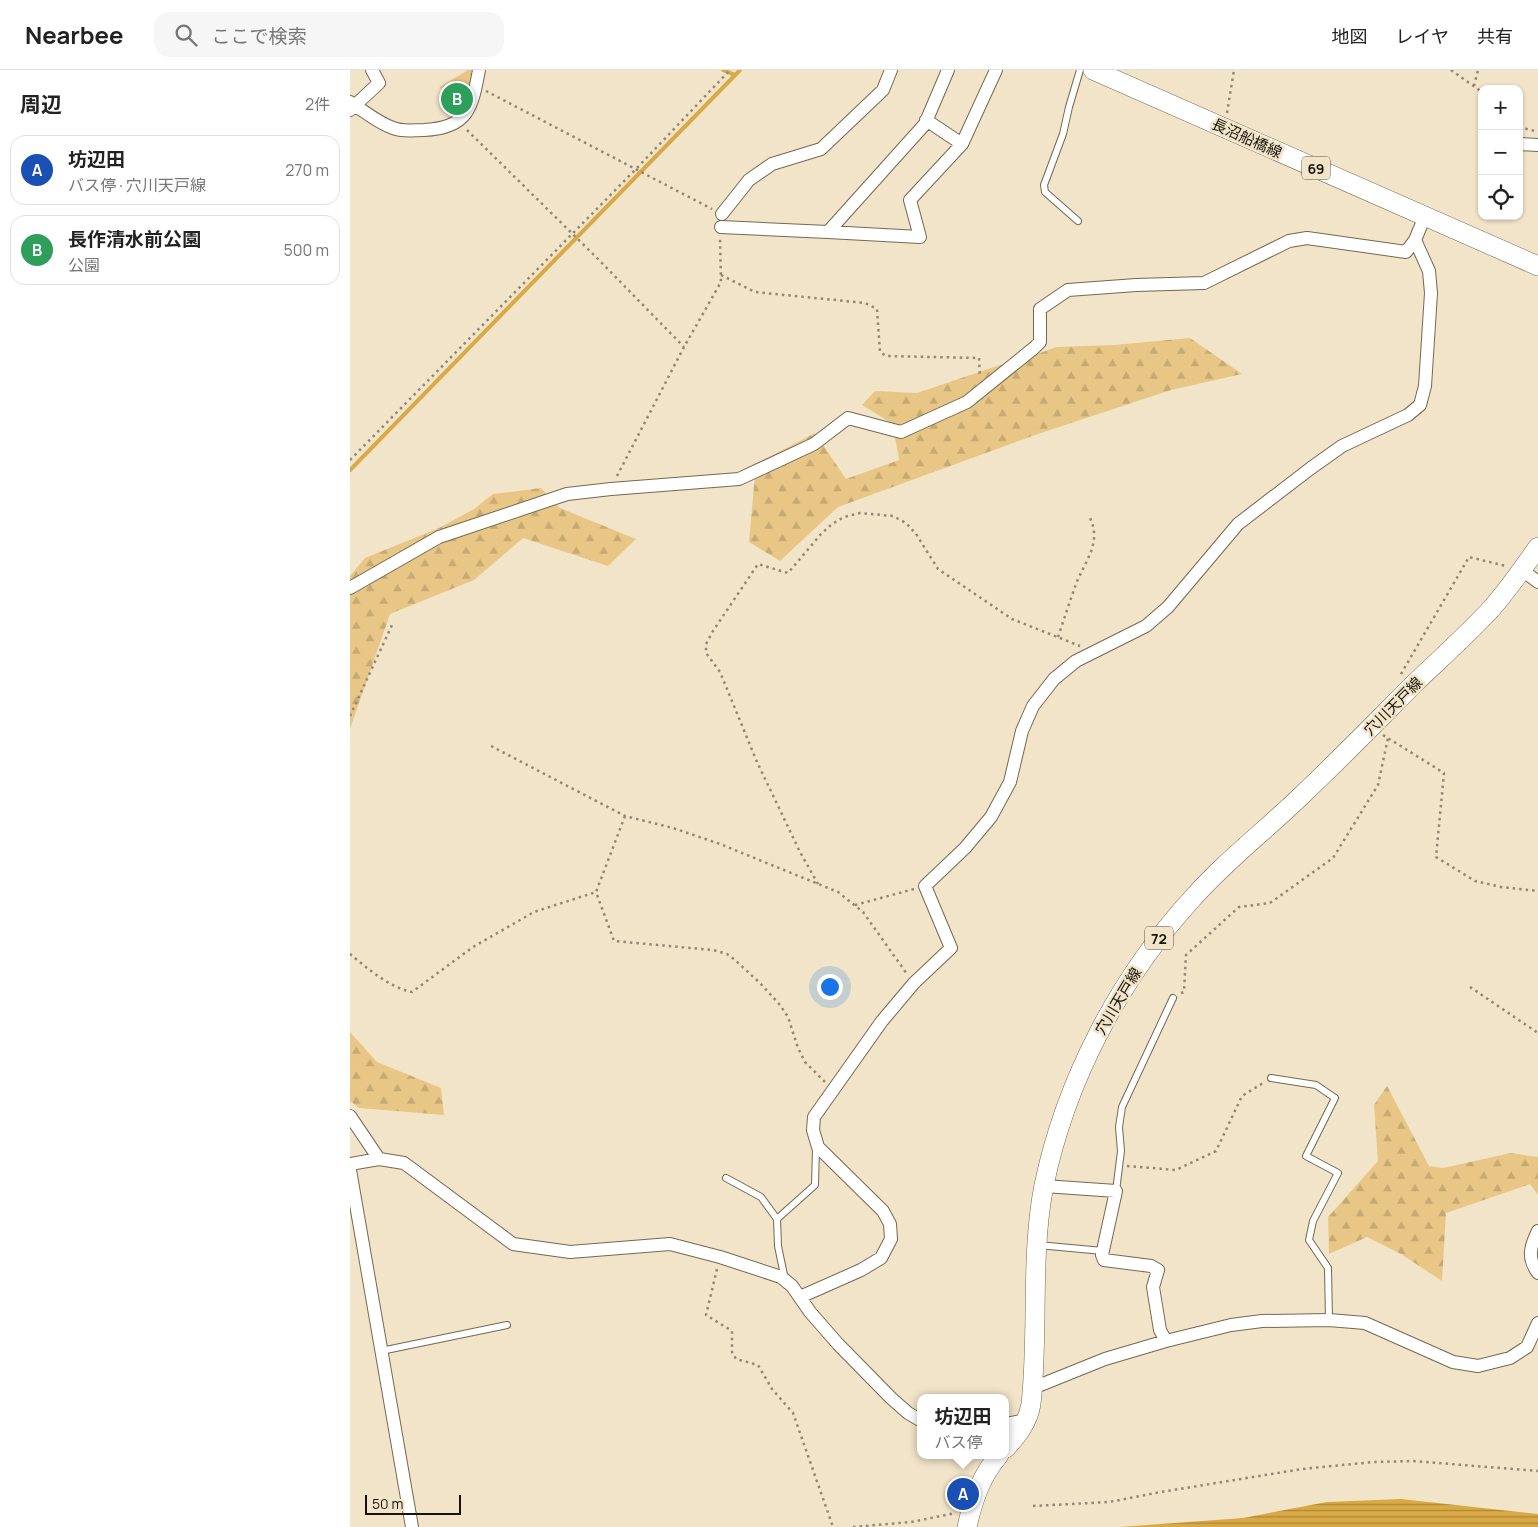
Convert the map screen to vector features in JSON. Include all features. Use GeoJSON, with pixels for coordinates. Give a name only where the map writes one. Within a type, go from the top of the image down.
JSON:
{"type":"FeatureCollection","features":[{"type":"Feature","properties":{"kind":"main road","name":"長沼船橋線"},"geometry":{"type":"LineString","coordinates":[[1093,70],[1538,266]]}},
{"type":"Feature","properties":{"kind":"main road","name":"穴川天戸線"},"geometry":{"type":"LineString","coordinates":[[1009,1445],[1019,1433],[1030,1413],[1033,1388],[1037,1245],[1044,1186],[1066,1105],[1100,1030],[1165,929],[1209,880],[1300,797],[1491,609],[1522,570],[1538,546]]}},
{"type":"Feature","properties":{"kind":"main road"},"geometry":{"type":"LineString","coordinates":[[965,1521],[979,1485],[996,1459]]}},
{"type":"Feature","properties":{"kind":"street"},"geometry":{"type":"LineString","coordinates":[[372,70],[380,83],[352,106],[399,130],[439,129],[459,122],[473,99],[479,70]]}},
{"type":"Feature","properties":{"kind":"street"},"geometry":{"type":"LineString","coordinates":[[891,70],[883,90],[821,149],[772,164],[748,180],[721,220],[828,232],[920,237],[910,200],[962,144],[996,70]]}},
{"type":"Feature","properties":{"kind":"street"},"geometry":{"type":"LineString","coordinates":[[828,232],[925,124],[948,70]]}},
{"type":"Feature","properties":{"kind":"street"},"geometry":{"type":"LineString","coordinates":[[926,120],[962,144]]}},
{"type":"Feature","properties":{"kind":"street"},"geometry":{"type":"LineString","coordinates":[[1523,144],[1538,145]]}},
{"type":"Feature","properties":{"kind":"street"},"geometry":{"type":"LineString","coordinates":[[350,588],[439,537],[567,494],[739,479],[814,444],[848,418],[901,432],[967,402],[1040,342],[1040,309],[1068,290],[1136,284],[1204,283],[1289,241],[1307,238],[1406,252],[1415,240],[1426,216]]}},
{"type":"Feature","properties":{"kind":"street"},"geometry":{"type":"LineString","coordinates":[[800,1297],[861,1270],[881,1258],[891,1239],[890,1224],[884,1211],[818,1147],[813,1130],[814,1116],[882,1021],[914,983],[951,948],[925,886],[965,848],[991,817],[1010,782],[1022,731],[1033,706],[1054,679],[1076,661],[1146,626],[1168,607],[1238,524],[1311,468],[1342,446],[1408,415],[1420,405],[1425,386],[1431,293],[1429,271],[1415,240]]}},
{"type":"Feature","properties":{"kind":"street"},"geometry":{"type":"LineString","coordinates":[[1522,570],[1538,582]]}},
{"type":"Feature","properties":{"kind":"street"},"geometry":{"type":"LineString","coordinates":[[350,1116],[379,1159]]}},
{"type":"Feature","properties":{"kind":"street"},"geometry":{"type":"LineString","coordinates":[[350,1164],[379,1159],[404,1163],[513,1244],[570,1252],[670,1244],[781,1277],[792,1286],[810,1312],[838,1344],[891,1398],[908,1414],[917,1418]]}},
{"type":"Feature","properties":{"kind":"street"},"geometry":{"type":"LineString","coordinates":[[350,1170],[412,1527]]}},
{"type":"Feature","properties":{"kind":"street"},"geometry":{"type":"LineString","coordinates":[[1044,1186],[1116,1191],[1102,1255],[1104,1260],[1151,1266],[1158,1270],[1153,1288],[1160,1330],[1166,1341]]}},
{"type":"Feature","properties":{"kind":"street"},"geometry":{"type":"LineString","coordinates":[[1538,1231],[1531,1246],[1532,1264],[1538,1273]]}},
{"type":"Feature","properties":{"kind":"street"},"geometry":{"type":"LineString","coordinates":[[1033,1388],[1105,1359],[1166,1341],[1231,1325],[1262,1321],[1329,1320],[1365,1323],[1453,1362],[1478,1366],[1510,1358],[1527,1347],[1538,1323]]}},
{"type":"Feature","properties":{"kind":"street"},"geometry":{"type":"LineString","coordinates":[[1009,1423],[1026,1420]]}},
{"type":"Feature","properties":{"kind":"lane"},"geometry":{"type":"LineString","coordinates":[[1078,221],[1045,192],[1044,185],[1063,134],[1080,70]]}},
{"type":"Feature","properties":{"kind":"lane"},"geometry":{"type":"LineString","coordinates":[[1116,1191],[1121,1152],[1119,1126],[1122,1107],[1173,998]]}},
{"type":"Feature","properties":{"kind":"lane"},"geometry":{"type":"LineString","coordinates":[[1271,1078],[1316,1086],[1335,1098],[1306,1156],[1338,1173],[1313,1222],[1309,1240],[1328,1268],[1329,1320]]}},
{"type":"Feature","properties":{"kind":"lane"},"geometry":{"type":"LineString","coordinates":[[777,1219],[815,1185],[816,1141]]}},
{"type":"Feature","properties":{"kind":"lane"},"geometry":{"type":"LineString","coordinates":[[726,1178],[761,1197],[777,1219],[778,1246],[786,1281]]}},
{"type":"Feature","properties":{"kind":"lane"},"geometry":{"type":"LineString","coordinates":[[1037,1245],[1103,1251]]}},
{"type":"Feature","properties":{"kind":"lane"},"geometry":{"type":"LineString","coordinates":[[381,1351],[508,1325]]}},
{"type":"Feature","properties":{"kind":"path"},"geometry":{"type":"LineString","coordinates":[[350,460],[636,169],[730,70]]}},
{"type":"Feature","properties":{"kind":"path"},"geometry":{"type":"LineString","coordinates":[[1223,128],[1234,70]]}},
{"type":"Feature","properties":{"kind":"path"},"geometry":{"type":"LineString","coordinates":[[1451,70],[1478,89]]}},
{"type":"Feature","properties":{"kind":"path"},"geometry":{"type":"LineString","coordinates":[[1474,86],[1478,70]]}},
{"type":"Feature","properties":{"kind":"path"},"geometry":{"type":"LineString","coordinates":[[476,86],[646,174],[721,220],[719,250],[721,282],[684,347],[611,489]]}},
{"type":"Feature","properties":{"kind":"path"},"geometry":{"type":"LineString","coordinates":[[459,122],[684,347]]}},
{"type":"Feature","properties":{"kind":"path"},"geometry":{"type":"LineString","coordinates":[[1523,128],[1538,132]]}},
{"type":"Feature","properties":{"kind":"path"},"geometry":{"type":"LineString","coordinates":[[720,275],[755,292],[865,303],[877,310],[880,352],[886,356],[979,358],[980,391]]}},
{"type":"Feature","properties":{"kind":"path"},"geometry":{"type":"LineString","coordinates":[[818,884],[800,852],[757,762],[720,672],[706,653],[706,644],[713,631],[758,564],[788,573],[821,534],[832,524],[844,517],[860,513],[893,516],[906,523],[916,534],[938,569],[1012,618],[1095,651]]}},
{"type":"Feature","properties":{"kind":"path"},"geometry":{"type":"LineString","coordinates":[[1058,637],[1084,565],[1090,558],[1094,539],[1094,526],[1090,518]]}},
{"type":"Feature","properties":{"kind":"path"},"geometry":{"type":"LineString","coordinates":[[1399,678],[1468,557],[1522,570]]}},
{"type":"Feature","properties":{"kind":"path"},"geometry":{"type":"LineString","coordinates":[[350,716],[392,625]]}},
{"type":"Feature","properties":{"kind":"path"},"geometry":{"type":"LineString","coordinates":[[1370,727],[1444,773],[1436,857],[1475,880],[1501,887],[1538,891]]}},
{"type":"Feature","properties":{"kind":"path"},"geometry":{"type":"LineString","coordinates":[[1173,998],[1184,992],[1186,955],[1239,907],[1270,904],[1333,858],[1378,785],[1388,738]]}},
{"type":"Feature","properties":{"kind":"path"},"geometry":{"type":"LineString","coordinates":[[491,746],[625,816],[673,828],[720,844],[838,892],[855,905],[873,925],[914,983]]}},
{"type":"Feature","properties":{"kind":"path"},"geometry":{"type":"LineString","coordinates":[[625,816],[596,892],[614,941],[713,950],[727,954],[760,983],[780,1005],[788,1017],[798,1048],[806,1062],[833,1090]]}},
{"type":"Feature","properties":{"kind":"path"},"geometry":{"type":"LineString","coordinates":[[855,905],[925,886]]}},
{"type":"Feature","properties":{"kind":"path"},"geometry":{"type":"LineString","coordinates":[[350,954],[364,966],[388,981],[403,990],[412,992],[473,947],[534,912],[596,892]]}},
{"type":"Feature","properties":{"kind":"path"},"geometry":{"type":"LineString","coordinates":[[1470,987],[1538,1033]]}},
{"type":"Feature","properties":{"kind":"path"},"geometry":{"type":"LineString","coordinates":[[1119,1166],[1176,1170],[1216,1151],[1242,1096],[1271,1078]]}},
{"type":"Feature","properties":{"kind":"path"},"geometry":{"type":"LineString","coordinates":[[720,1258],[706,1315],[732,1331],[732,1352],[736,1359],[758,1365],[772,1389],[794,1413],[833,1527]]}},
{"type":"Feature","properties":{"kind":"path"},"geometry":{"type":"LineString","coordinates":[[1034,1506],[1109,1502],[1293,1471],[1373,1462],[1413,1461],[1538,1471]]}},
{"type":"Feature","properties":{"kind":"path"},"geometry":{"type":"LineString","coordinates":[[853,1527],[911,1522],[965,1521]]}},
{"type":"Feature","properties":{"kind":"green space"},"geometry":{"type":"Polygon","coordinates":[[[468,70],[473,70],[472,82],[466,100],[457,116],[440,87],[468,70]]]}},
{"type":"Feature","properties":{"kind":"green space"},"geometry":{"type":"Polygon","coordinates":[[[1190,338],[1242,374],[1171,390],[1035,435],[838,507],[780,561],[749,542],[756,464],[815,433],[846,479],[899,460],[893,424],[862,405],[875,391],[917,393],[1056,347],[1114,345],[1190,338]]]}},
{"type":"Feature","properties":{"kind":"green space"},"geometry":{"type":"Polygon","coordinates":[[[541,488],[560,508],[636,539],[608,566],[523,538],[474,580],[390,614],[350,729],[350,576],[365,558],[439,528],[474,509],[493,494],[541,488]]]}},
{"type":"Feature","properties":{"kind":"green space"},"geometry":{"type":"Polygon","coordinates":[[[350,1032],[377,1062],[441,1088],[444,1115],[359,1108],[350,1101],[350,1032]]]}},
{"type":"Feature","properties":{"kind":"green space"},"geometry":{"type":"Polygon","coordinates":[[[1387,1086],[1429,1166],[1443,1168],[1511,1153],[1538,1157],[1538,1195],[1530,1184],[1446,1213],[1442,1281],[1401,1254],[1367,1237],[1329,1254],[1328,1217],[1378,1161],[1374,1105],[1387,1086]]]}},
{"type":"Feature","properties":{"kind":"shaded area"},"geometry":{"type":"Polygon","coordinates":[[[1401,1499],[1538,1514],[1538,1527],[1120,1527],[1243,1518],[1327,1502],[1401,1499]]]}},
{"type":"Feature","properties":{"kind":"waterway"},"geometry":{"type":"LineString","coordinates":[[723,70],[735,75]]}},
{"type":"Feature","properties":{"kind":"waterway"},"geometry":{"type":"LineString","coordinates":[[350,470],[740,70]]}},
{"type":"Feature","properties":{"kind":"place","name":"長作清水前公園"},"geometry":{"type":"Point","coordinates":[457,99]}},
{"type":"Feature","properties":{"kind":"place","name":"坊辺田"},"geometry":{"type":"Point","coordinates":[963,1494]}}]}
